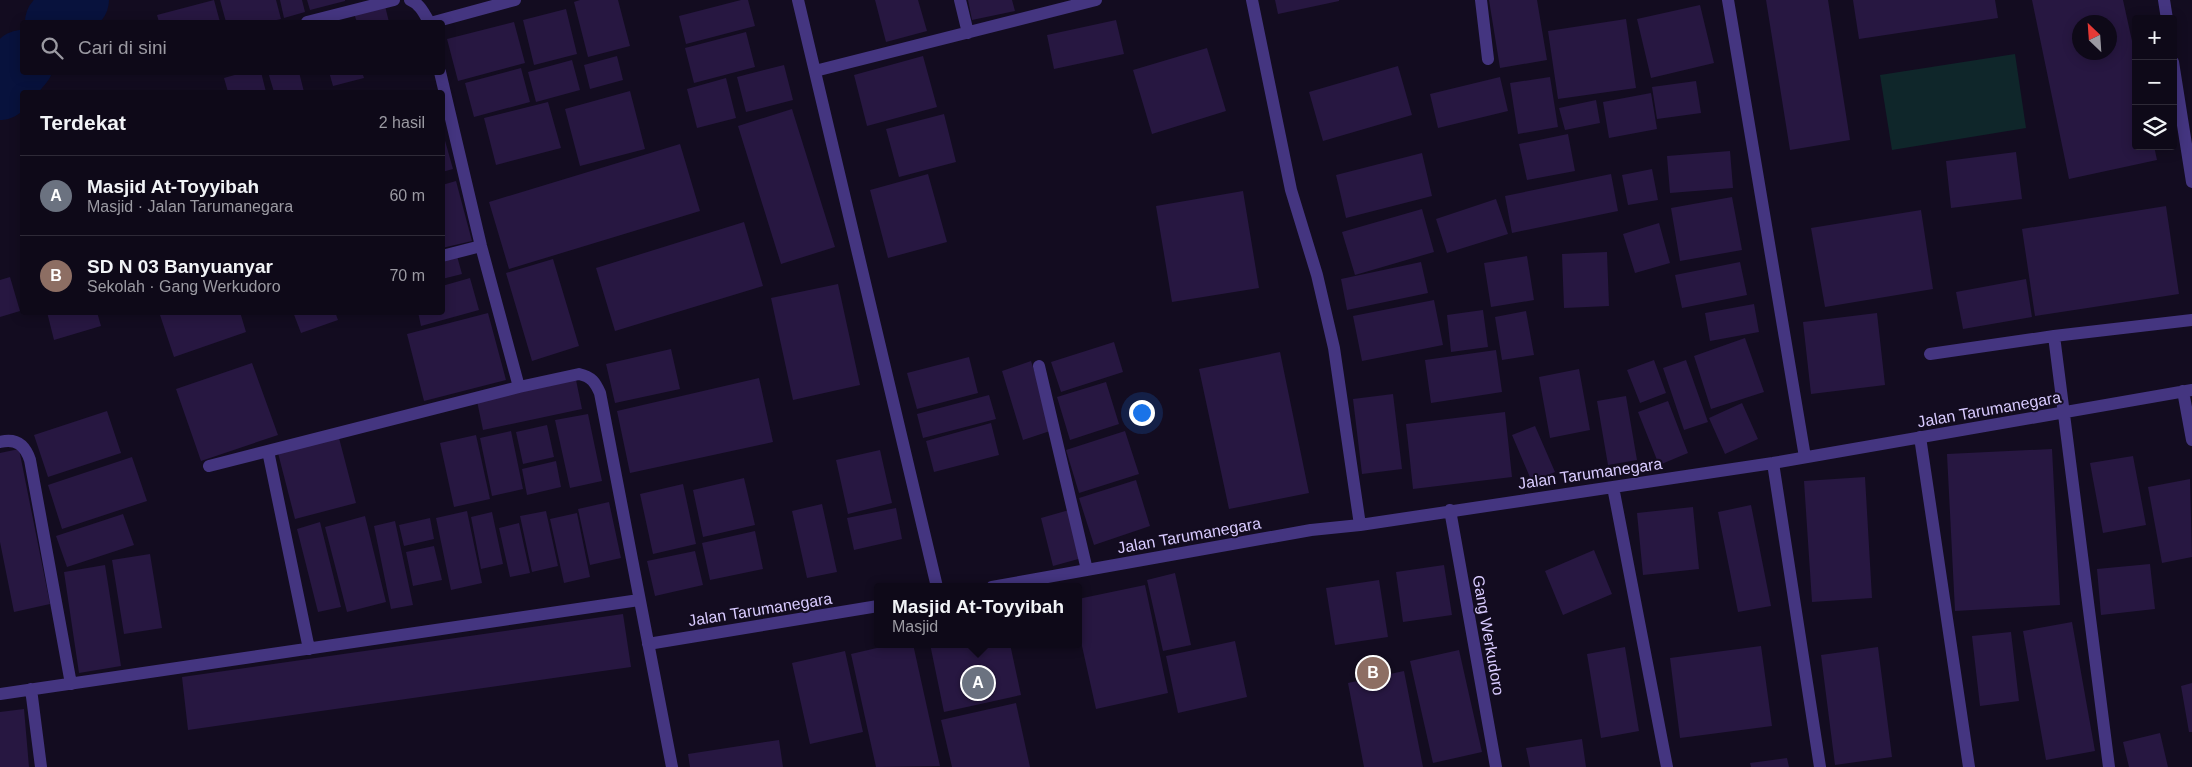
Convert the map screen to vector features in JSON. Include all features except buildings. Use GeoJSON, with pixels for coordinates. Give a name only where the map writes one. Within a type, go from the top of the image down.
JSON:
{"type":"FeatureCollection","features":[{"type":"Feature","properties":{"kind":"street"},"geometry":{"type":"LineString","coordinates":[[315,20],[394,0]]}},
{"type":"Feature","properties":{"kind":"street"},"geometry":{"type":"LineString","coordinates":[[410,0],[415,2],[422,10],[427,20]]}},
{"type":"Feature","properties":{"kind":"street"},"geometry":{"type":"LineString","coordinates":[[441,20],[515,0]]}},
{"type":"Feature","properties":{"kind":"street"},"geometry":{"type":"LineString","coordinates":[[798,0],[936,583]]}},
{"type":"Feature","properties":{"kind":"street"},"geometry":{"type":"LineString","coordinates":[[960,0],[968,33]]}},
{"type":"Feature","properties":{"kind":"street"},"geometry":{"type":"LineString","coordinates":[[815,71],[1096,0]]}},
{"type":"Feature","properties":{"kind":"street"},"geometry":{"type":"LineString","coordinates":[[1252,0],[1291,190],[1318,274],[1334,348],[1360,524]]}},
{"type":"Feature","properties":{"kind":"street"},"geometry":{"type":"LineString","coordinates":[[1481,0],[1488,59]]}},
{"type":"Feature","properties":{"kind":"street"},"geometry":{"type":"LineString","coordinates":[[1728,0],[1805,456]]}},
{"type":"Feature","properties":{"kind":"street"},"geometry":{"type":"LineString","coordinates":[[2164,0],[2166,15]]}},
{"type":"Feature","properties":{"kind":"street"},"geometry":{"type":"LineString","coordinates":[[439,90],[440,75]]}},
{"type":"Feature","properties":{"kind":"street"},"geometry":{"type":"LineString","coordinates":[[2177,87],[2192,182]]}},
{"type":"Feature","properties":{"kind":"street"},"geometry":{"type":"LineString","coordinates":[[445,113],[518,387]]}},
{"type":"Feature","properties":{"kind":"street"},"geometry":{"type":"LineString","coordinates":[[445,255],[481,246]]}},
{"type":"Feature","properties":{"kind":"street"},"geometry":{"type":"LineString","coordinates":[[1930,354],[2054,336],[2192,320]]}},
{"type":"Feature","properties":{"kind":"street"},"geometry":{"type":"LineString","coordinates":[[2054,336],[2109,767]]}},
{"type":"Feature","properties":{"kind":"street"},"geometry":{"type":"LineString","coordinates":[[1039,366],[1087,570]]}},
{"type":"Feature","properties":{"kind":"street"},"geometry":{"type":"LineString","coordinates":[[209,466],[518,387],[579,374],[587,375],[595,381],[600,393],[672,767]]}},
{"type":"Feature","properties":{"kind":"street"},"geometry":{"type":"LineString","coordinates":[[2188,391],[2192,440]]}},
{"type":"Feature","properties":{"kind":"street","name":"Jalan Tarumanegara"},"geometry":{"type":"LineString","coordinates":[[1014,583],[1311,530],[1773,463],[2188,391]]}},
{"type":"Feature","properties":{"kind":"street"},"geometry":{"type":"LineString","coordinates":[[1920,438],[1970,767]]}},
{"type":"Feature","properties":{"kind":"street"},"geometry":{"type":"LineString","coordinates":[[0,442],[17,442],[26,449],[30,460],[71,684]]}},
{"type":"Feature","properties":{"kind":"street"},"geometry":{"type":"LineString","coordinates":[[268,451],[309,649]]}},
{"type":"Feature","properties":{"kind":"street"},"geometry":{"type":"LineString","coordinates":[[1773,463],[1820,767]]}},
{"type":"Feature","properties":{"kind":"street"},"geometry":{"type":"LineString","coordinates":[[1613,486],[1667,767]]}},
{"type":"Feature","properties":{"kind":"street","name":"Gang Werkudoro"},"geometry":{"type":"LineString","coordinates":[[1450,510],[1496,767]]}},
{"type":"Feature","properties":{"kind":"street"},"geometry":{"type":"LineString","coordinates":[[0,694],[639,600]]}},
{"type":"Feature","properties":{"kind":"street","name":"Jalan Tarumanegara"},"geometry":{"type":"LineString","coordinates":[[648,644],[874,607]]}},
{"type":"Feature","properties":{"kind":"street"},"geometry":{"type":"LineString","coordinates":[[31,689],[41,767]]}},
{"type":"Feature","properties":{"kind":"green space"},"geometry":{"type":"Polygon","coordinates":[[[2015,54],[2026,128],[1892,150],[1880,75],[2015,54]]]}},
{"type":"Feature","properties":{"kind":"waterway"},"geometry":{"type":"LineString","coordinates":[[59,20],[77,0]]}},
{"type":"Feature","properties":{"kind":"waterway"},"geometry":{"type":"LineString","coordinates":[[0,88],[20,64]]}},
{"type":"Feature","properties":{"kind":"place","name":"SD N 03 Banyuanyar"},"geometry":{"type":"Point","coordinates":[1373,673]}},
{"type":"Feature","properties":{"kind":"place","name":"Masjid At-Toyyibah"},"geometry":{"type":"Point","coordinates":[978,683]}}]}
